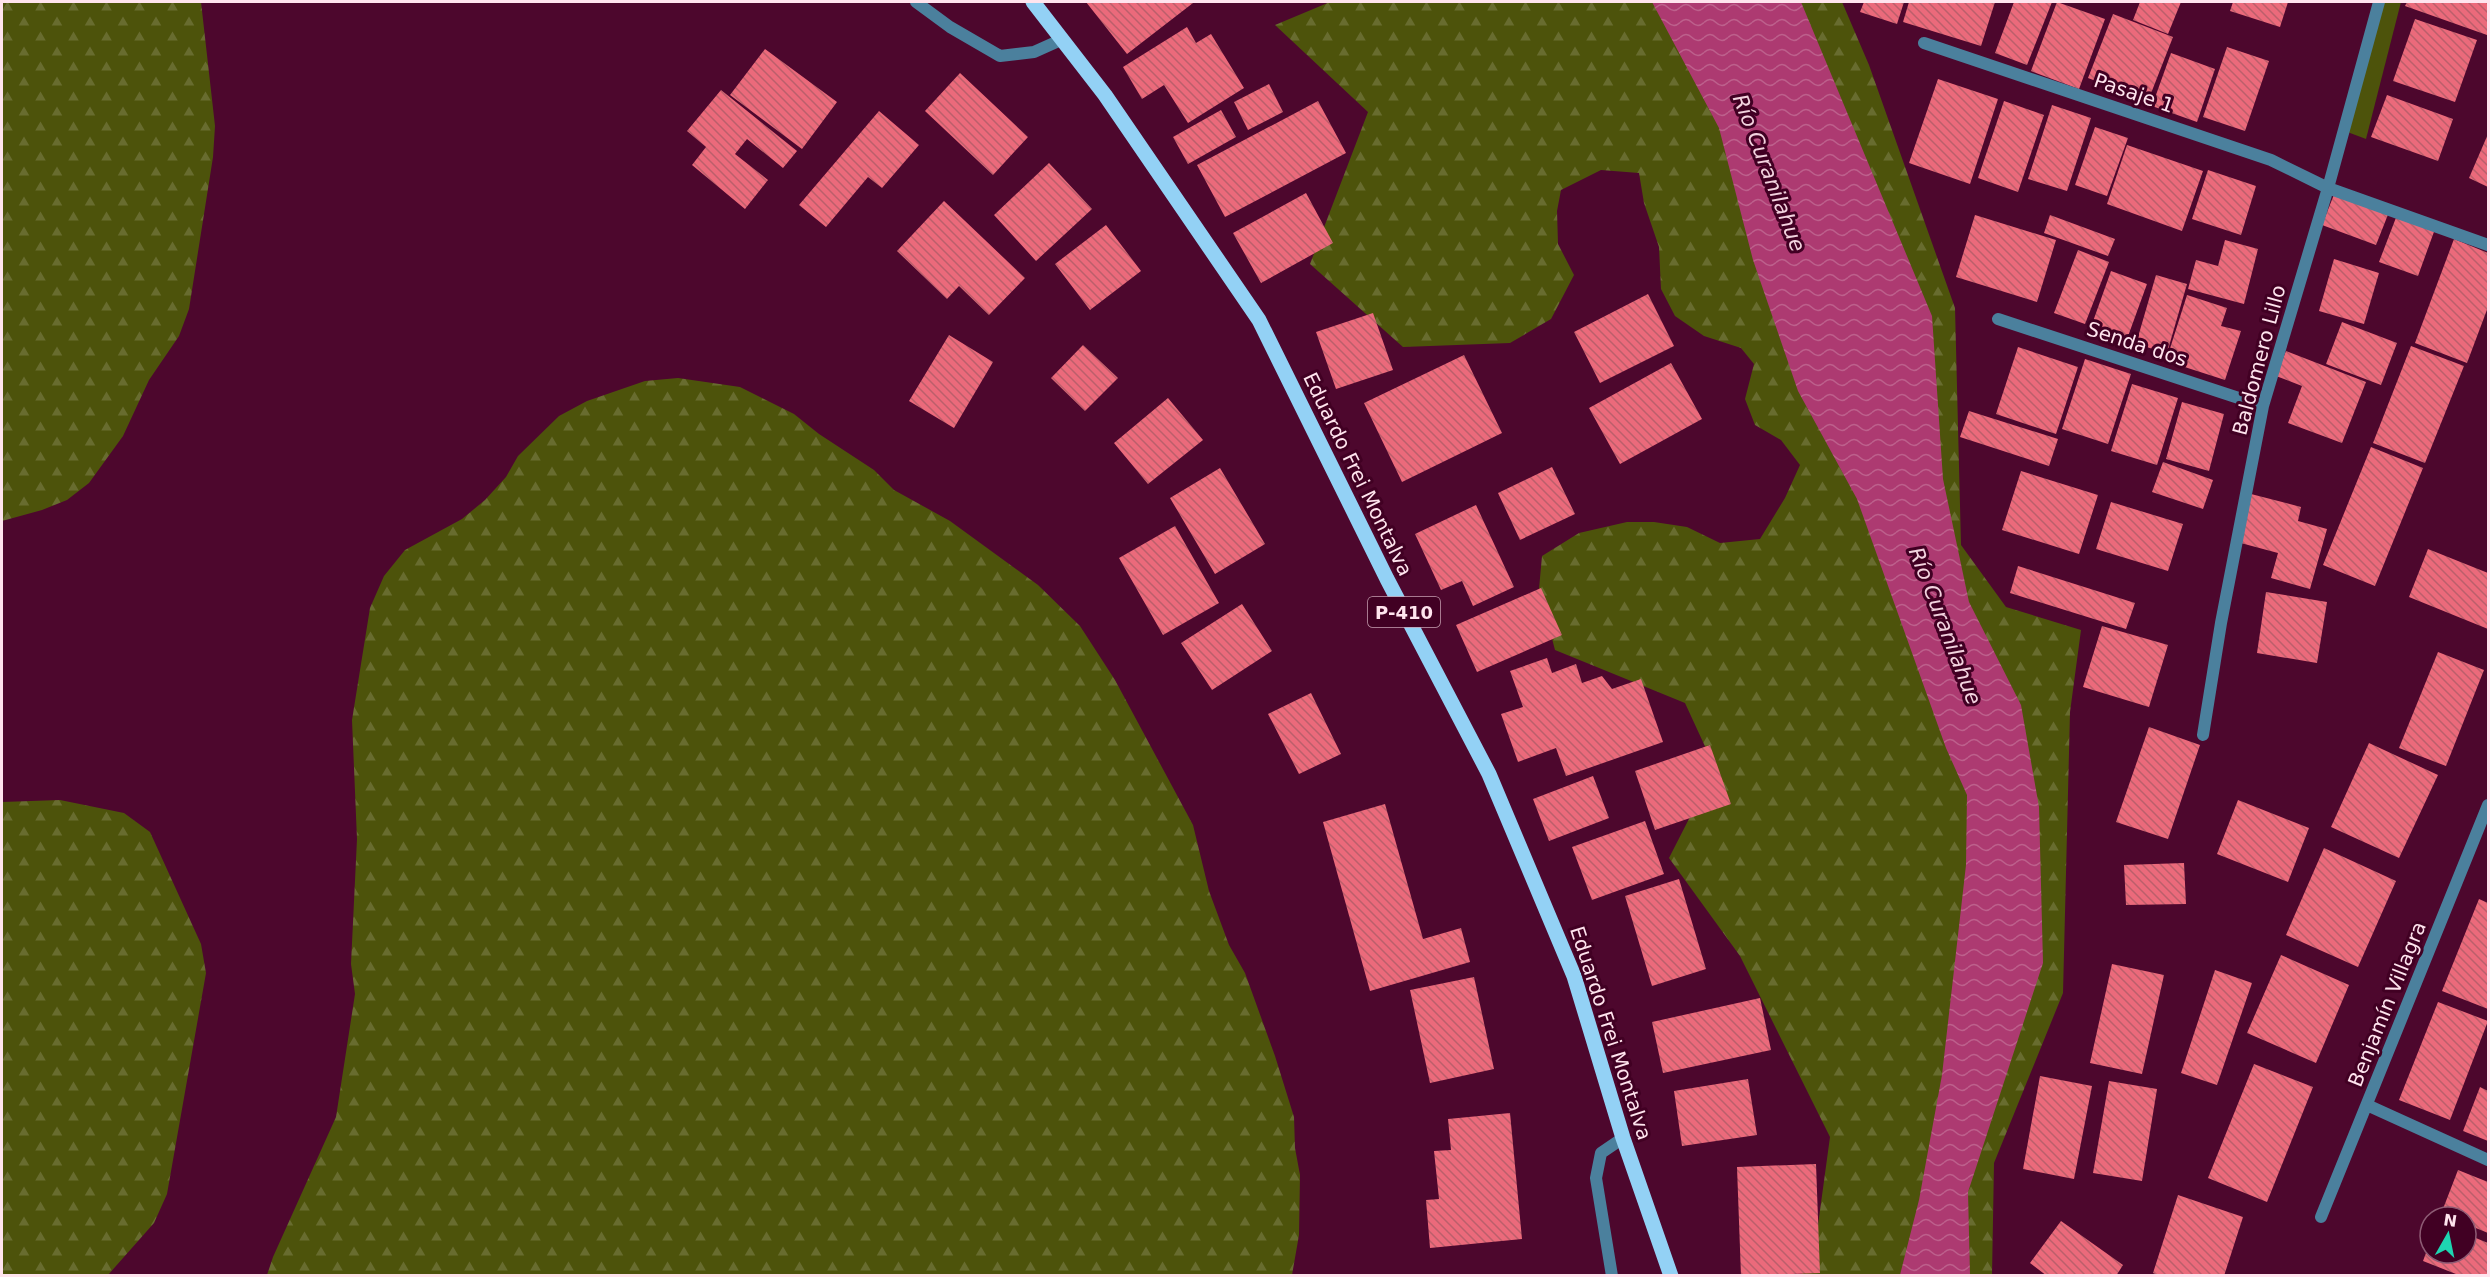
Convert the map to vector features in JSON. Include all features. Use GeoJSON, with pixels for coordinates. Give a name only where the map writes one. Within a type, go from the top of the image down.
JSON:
{"type":"FeatureCollection","features":[{"type":"Feature","properties":{"kind":"main road","name":"Eduardo Frei Montalva"},"geometry":{"type":"LineString","coordinates":[[1033,2],[1105,95],[1259,320],[1387,579],[1489,774],[1574,976],[1623,1138],[1671,1275]]}},
{"type":"Feature","properties":{"kind":"street"},"geometry":{"type":"LineString","coordinates":[[915,2],[950,27],[1000,56],[1034,52],[1063,39]]}},
{"type":"Feature","properties":{"kind":"street","name":"Baldomero Lillo"},"geometry":{"type":"LineString","coordinates":[[2203,735],[2221,623],[2263,406],[2328,188],[2379,2]]}},
{"type":"Feature","properties":{"kind":"street","name":"Pasaje 1"},"geometry":{"type":"LineString","coordinates":[[1924,43],[2271,160],[2328,188],[2488,245]]}},
{"type":"Feature","properties":{"kind":"street","name":"Senda dos"},"geometry":{"type":"LineString","coordinates":[[1998,319],[2263,406]]}},
{"type":"Feature","properties":{"kind":"street","name":"Benjamín Villagra"},"geometry":{"type":"LineString","coordinates":[[2321,1217],[2488,805]]}},
{"type":"Feature","properties":{"kind":"street"},"geometry":{"type":"LineString","coordinates":[[2367,1105],[2488,1160]]}},
{"type":"Feature","properties":{"kind":"street"},"geometry":{"type":"LineString","coordinates":[[1612,1275],[1596,1178],[1600,1153],[1623,1138]]}},
{"type":"Feature","properties":{"kind":"green space"},"geometry":{"type":"Polygon","coordinates":[[[2,2],[201,2],[215,126],[213,157],[189,309],[179,336],[149,380],[123,436],[89,483],[67,500],[42,510],[2,521],[2,2]]]}},
{"type":"Feature","properties":{"kind":"green space"},"geometry":{"type":"Polygon","coordinates":[[[1330,2],[1842,2],[1869,65],[1955,308],[1961,545],[2006,607],[2081,630],[2070,712],[2063,993],[1994,1163],[1992,1275],[1801,1275],[1815,1247],[1830,1137],[1740,956],[1669,858],[1715,768],[1685,703],[1555,650],[1539,589],[1542,556],[1579,533],[1627,522],[1654,522],[1687,527],[1720,543],[1760,539],[1785,498],[1800,465],[1781,440],[1755,425],[1745,399],[1754,364],[1741,348],[1704,336],[1675,316],[1661,289],[1659,247],[1644,203],[1639,173],[1601,170],[1561,190],[1557,211],[1558,244],[1574,275],[1551,319],[1510,343],[1403,347],[1310,264],[1368,112],[1275,25],[1330,2]]]}},
{"type":"Feature","properties":{"kind":"green space"},"geometry":{"type":"Polygon","coordinates":[[[2380,2],[2401,2],[2366,139],[2342,130],[2380,2]]]}},
{"type":"Feature","properties":{"kind":"green space"},"geometry":{"type":"Polygon","coordinates":[[[678,378],[740,387],[794,414],[819,434],[874,470],[894,490],[950,521],[1038,585],[1080,626],[1115,680],[1193,825],[1209,891],[1229,945],[1245,973],[1275,1056],[1294,1117],[1295,1148],[1300,1175],[1299,1235],[1292,1275],[267,1275],[336,1117],[355,994],[351,964],[357,839],[352,720],[370,608],[384,576],[405,550],[462,519],[485,500],[506,477],[518,456],[559,416],[587,401],[645,381],[678,378]]]}},
{"type":"Feature","properties":{"kind":"green space"},"geometry":{"type":"Polygon","coordinates":[[[60,800],[124,813],[150,832],[201,944],[206,973],[167,1194],[154,1223],[108,1275],[2,1275],[2,802],[60,800]]]}},
{"type":"Feature","properties":{"kind":"water","name":"Río Curanilahue"},"geometry":{"type":"Polygon","coordinates":[[[1652,2],[1801,2],[1932,316],[1943,479],[1969,602],[2021,705],[2039,807],[2043,963],[1968,1192],[1970,1275],[1900,1275],[1919,1200],[1942,1075],[1966,865],[1967,795],[1946,748],[1857,499],[1798,391],[1753,260],[1719,128],[1652,2]]]}},
{"type":"Feature","properties":{"kind":"building"},"geometry":{"type":"Polygon","coordinates":[[[1086,2],[1192,2],[1193,3],[1127,54],[1086,2]]]}},
{"type":"Feature","properties":{"kind":"building"},"geometry":{"type":"Polygon","coordinates":[[[1864,2],[1904,2],[1897,24],[1860,12],[1864,2]]]}},
{"type":"Feature","properties":{"kind":"building"},"geometry":{"type":"Polygon","coordinates":[[[1909,2],[1995,2],[1981,46],[1903,22],[1909,2]]]}},
{"type":"Feature","properties":{"kind":"building"},"geometry":{"type":"Polygon","coordinates":[[[2014,2],[2052,2],[2027,65],[1995,53],[2014,2]]]}},
{"type":"Feature","properties":{"kind":"building"},"geometry":{"type":"Polygon","coordinates":[[[2057,2],[2105,19],[2079,89],[2031,71],[2057,2]]]}},
{"type":"Feature","properties":{"kind":"building"},"geometry":{"type":"Polygon","coordinates":[[[2140,2],[2181,2],[2168,34],[2133,20],[2140,2]]]}},
{"type":"Feature","properties":{"kind":"building"},"geometry":{"type":"Polygon","coordinates":[[[2233,2],[2288,2],[2280,27],[2230,11],[2233,2]]]}},
{"type":"Feature","properties":{"kind":"building"},"geometry":{"type":"Polygon","coordinates":[[[2407,2],[2488,2],[2487,35],[2405,6],[2407,2]]]}},
{"type":"Feature","properties":{"kind":"building"},"geometry":{"type":"Polygon","coordinates":[[[2113,14],[2173,37],[2148,101],[2088,78],[2113,14]]]}},
{"type":"Feature","properties":{"kind":"building"},"geometry":{"type":"Polygon","coordinates":[[[2415,19],[2477,40],[2455,102],[2393,81],[2415,19]]]}},
{"type":"Feature","properties":{"kind":"building"},"geometry":{"type":"Polygon","coordinates":[[[1187,27],[1196,43],[1211,34],[1244,88],[1188,123],[1164,85],[1142,99],[1123,67],[1187,27]]]}},
{"type":"Feature","properties":{"kind":"building"},"geometry":{"type":"Polygon","coordinates":[[[2227,47],[2269,61],[2245,131],[2203,117],[2227,47]]]}},
{"type":"Feature","properties":{"kind":"building"},"geometry":{"type":"Polygon","coordinates":[[[765,49],[837,102],[802,149],[730,95],[765,49]]]}},
{"type":"Feature","properties":{"kind":"building"},"geometry":{"type":"Polygon","coordinates":[[[2171,53],[2215,69],[2197,122],[2152,106],[2171,53]]]}},
{"type":"Feature","properties":{"kind":"building"},"geometry":{"type":"Polygon","coordinates":[[[960,73],[1028,137],[993,175],[925,111],[960,73]]]}},
{"type":"Feature","properties":{"kind":"building"},"geometry":{"type":"Polygon","coordinates":[[[1938,79],[1998,99],[1970,184],[1909,163],[1938,79]]]}},
{"type":"Feature","properties":{"kind":"building"},"geometry":{"type":"Polygon","coordinates":[[[1269,84],[1283,112],[1248,130],[1234,102],[1269,84]]]}},
{"type":"Feature","properties":{"kind":"building"},"geometry":{"type":"Polygon","coordinates":[[[721,90],[797,151],[783,168],[747,139],[735,154],[768,180],[745,209],[692,165],[706,147],[687,131],[721,90]]]}},
{"type":"Feature","properties":{"kind":"building"},"geometry":{"type":"Polygon","coordinates":[[[2387,95],[2453,119],[2438,161],[2371,137],[2387,95]]]}},
{"type":"Feature","properties":{"kind":"building"},"geometry":{"type":"Polygon","coordinates":[[[1318,101],[1346,153],[1225,217],[1197,165],[1318,101]]]}},
{"type":"Feature","properties":{"kind":"building"},"geometry":{"type":"Polygon","coordinates":[[[2004,101],[2044,115],[2018,192],[1978,178],[2004,101]]]}},
{"type":"Feature","properties":{"kind":"building"},"geometry":{"type":"Polygon","coordinates":[[[2052,105],[2091,118],[2067,191],[2028,179],[2052,105]]]}},
{"type":"Feature","properties":{"kind":"building"},"geometry":{"type":"Polygon","coordinates":[[[1221,110],[1236,137],[1188,164],[1173,137],[1221,110]]]}},
{"type":"Feature","properties":{"kind":"building"},"geometry":{"type":"Polygon","coordinates":[[[879,111],[919,145],[882,188],[868,177],[826,227],[799,205],[879,111]]]}},
{"type":"Feature","properties":{"kind":"building"},"geometry":{"type":"Polygon","coordinates":[[[2095,127],[2128,138],[2107,196],[2075,185],[2095,127]]]}},
{"type":"Feature","properties":{"kind":"building"},"geometry":{"type":"Polygon","coordinates":[[[2488,134],[2488,187],[2469,178],[2488,134]]]}},
{"type":"Feature","properties":{"kind":"building"},"geometry":{"type":"Polygon","coordinates":[[[2127,145],[2203,171],[2182,231],[2107,204],[2127,145]]]}},
{"type":"Feature","properties":{"kind":"building"},"geometry":{"type":"Polygon","coordinates":[[[1049,163],[1092,209],[1036,261],[994,215],[1049,163]]]}},
{"type":"Feature","properties":{"kind":"building"},"geometry":{"type":"Polygon","coordinates":[[[2208,170],[2256,186],[2241,235],[2192,219],[2208,170]]]}},
{"type":"Feature","properties":{"kind":"building"},"geometry":{"type":"Polygon","coordinates":[[[2335,192],[2389,212],[2376,245],[2322,225],[2335,192]]]}},
{"type":"Feature","properties":{"kind":"building"},"geometry":{"type":"Polygon","coordinates":[[[1306,193],[1333,243],[1261,283],[1233,233],[1306,193]]]}},
{"type":"Feature","properties":{"kind":"building"},"geometry":{"type":"Polygon","coordinates":[[[944,201],[1025,278],[989,315],[959,286],[947,299],[897,251],[944,201]]]}},
{"type":"Feature","properties":{"kind":"building"},"geometry":{"type":"Polygon","coordinates":[[[1975,215],[2056,240],[2037,302],[1956,277],[1975,215]]]}},
{"type":"Feature","properties":{"kind":"building"},"geometry":{"type":"Polygon","coordinates":[[[2050,215],[2115,239],[2108,256],[2044,233],[2050,215]]]}},
{"type":"Feature","properties":{"kind":"building"},"geometry":{"type":"Polygon","coordinates":[[[2397,215],[2435,229],[2418,276],[2379,262],[2397,215]]]}},
{"type":"Feature","properties":{"kind":"building"},"geometry":{"type":"Polygon","coordinates":[[[1106,225],[1141,271],[1090,310],[1055,264],[1106,225]]]}},
{"type":"Feature","properties":{"kind":"building"},"geometry":{"type":"Polygon","coordinates":[[[2454,239],[2488,253],[2488,307],[2467,363],[2415,343],[2454,239]]]}},
{"type":"Feature","properties":{"kind":"building"},"geometry":{"type":"Polygon","coordinates":[[[2225,240],[2258,249],[2244,304],[2188,289],[2196,260],[2218,266],[2225,240]]]}},
{"type":"Feature","properties":{"kind":"building"},"geometry":{"type":"Polygon","coordinates":[[[2078,250],[2109,262],[2085,324],[2054,313],[2078,250]]]}},
{"type":"Feature","properties":{"kind":"building"},"geometry":{"type":"Polygon","coordinates":[[[2334,259],[2379,273],[2364,324],[2319,311],[2334,259]]]}},
{"type":"Feature","properties":{"kind":"building"},"geometry":{"type":"Polygon","coordinates":[[[2111,271],[2147,284],[2127,339],[2091,327],[2111,271]]]}},
{"type":"Feature","properties":{"kind":"building"},"geometry":{"type":"Polygon","coordinates":[[[2156,275],[2187,284],[2167,353],[2136,344],[2156,275]]]}},
{"type":"Feature","properties":{"kind":"building"},"geometry":{"type":"Polygon","coordinates":[[[1648,294],[1674,346],[1600,383],[1574,332],[1648,294]]]}},
{"type":"Feature","properties":{"kind":"building"},"geometry":{"type":"Polygon","coordinates":[[[2187,295],[2227,308],[2221,326],[2241,331],[2225,380],[2166,361],[2187,295]]]}},
{"type":"Feature","properties":{"kind":"building"},"geometry":{"type":"Polygon","coordinates":[[[1373,313],[1393,370],[1336,389],[1316,332],[1373,313]]]}},
{"type":"Feature","properties":{"kind":"building"},"geometry":{"type":"Polygon","coordinates":[[[2342,322],[2397,343],[2381,385],[2326,364],[2342,322]]]}},
{"type":"Feature","properties":{"kind":"building"},"geometry":{"type":"Polygon","coordinates":[[[949,335],[993,362],[954,428],[909,401],[949,335]]]}},
{"type":"Feature","properties":{"kind":"building"},"geometry":{"type":"Polygon","coordinates":[[[1083,345],[1118,378],[1085,411],[1051,378],[1083,345]]]}},
{"type":"Feature","properties":{"kind":"building"},"geometry":{"type":"Polygon","coordinates":[[[2411,346],[2464,366],[2425,463],[2373,443],[2411,346]]]}},
{"type":"Feature","properties":{"kind":"building"},"geometry":{"type":"Polygon","coordinates":[[[2018,347],[2078,367],[2056,434],[1996,414],[2018,347]]]}},
{"type":"Feature","properties":{"kind":"building"},"geometry":{"type":"Polygon","coordinates":[[[2286,351],[2366,382],[2342,443],[2288,423],[2302,386],[2276,376],[2286,351]]]}},
{"type":"Feature","properties":{"kind":"building"},"geometry":{"type":"Polygon","coordinates":[[[1464,355],[1502,433],[1402,482],[1364,403],[1464,355]]]}},
{"type":"Feature","properties":{"kind":"building"},"geometry":{"type":"Polygon","coordinates":[[[2085,359],[2131,374],[2108,444],[2062,429],[2085,359]]]}},
{"type":"Feature","properties":{"kind":"building"},"geometry":{"type":"Polygon","coordinates":[[[1671,363],[1702,419],[1620,464],[1589,408],[1671,363]]]}},
{"type":"Feature","properties":{"kind":"building"},"geometry":{"type":"Polygon","coordinates":[[[2132,384],[2178,398],[2157,465],[2111,451],[2132,384]]]}},
{"type":"Feature","properties":{"kind":"building"},"geometry":{"type":"Polygon","coordinates":[[[1168,398],[1203,440],[1148,484],[1114,443],[1168,398]]]}},
{"type":"Feature","properties":{"kind":"building"},"geometry":{"type":"Polygon","coordinates":[[[2182,402],[2224,414],[2209,471],[2166,459],[2182,402]]]}},
{"type":"Feature","properties":{"kind":"building"},"geometry":{"type":"Polygon","coordinates":[[[1969,411],[2058,439],[2049,466],[1960,437],[1969,411]]]}},
{"type":"Feature","properties":{"kind":"building"},"geometry":{"type":"Polygon","coordinates":[[[2371,447],[2423,468],[2375,586],[2323,565],[2371,447]]]}},
{"type":"Feature","properties":{"kind":"building"},"geometry":{"type":"Polygon","coordinates":[[[2163,462],[2213,480],[2203,509],[2152,492],[2163,462]]]}},
{"type":"Feature","properties":{"kind":"building"},"geometry":{"type":"Polygon","coordinates":[[[1552,467],[1575,514],[1520,540],[1498,493],[1552,467]]]}},
{"type":"Feature","properties":{"kind":"building"},"geometry":{"type":"Polygon","coordinates":[[[1220,468],[1265,544],[1215,574],[1170,498],[1220,468]]]}},
{"type":"Feature","properties":{"kind":"building"},"geometry":{"type":"Polygon","coordinates":[[[2021,471],[2098,495],[2079,554],[2002,530],[2021,471]]]}},
{"type":"Feature","properties":{"kind":"building"},"geometry":{"type":"Polygon","coordinates":[[[2251,494],[2301,507],[2298,521],[2327,529],[2310,589],[2271,578],[2278,553],[2237,542],[2251,494]]]}},
{"type":"Feature","properties":{"kind":"building"},"geometry":{"type":"Polygon","coordinates":[[[2111,502],[2183,524],[2168,571],[2096,549],[2111,502]]]}},
{"type":"Feature","properties":{"kind":"building"},"geometry":{"type":"Polygon","coordinates":[[[1476,505],[1514,587],[1473,606],[1462,581],[1441,590],[1415,534],[1476,505]]]}},
{"type":"Feature","properties":{"kind":"building"},"geometry":{"type":"Polygon","coordinates":[[[1175,526],[1219,603],[1163,635],[1119,558],[1175,526]]]}},
{"type":"Feature","properties":{"kind":"building"},"geometry":{"type":"Polygon","coordinates":[[[2428,549],[2488,573],[2488,629],[2409,597],[2428,549]]]}},
{"type":"Feature","properties":{"kind":"building"},"geometry":{"type":"Polygon","coordinates":[[[2018,566],[2135,603],[2126,629],[2010,593],[2018,566]]]}},
{"type":"Feature","properties":{"kind":"building"},"geometry":{"type":"Polygon","coordinates":[[[1541,588],[1562,635],[1477,672],[1456,625],[1541,588]]]}},
{"type":"Feature","properties":{"kind":"building"},"geometry":{"type":"Polygon","coordinates":[[[2266,592],[2327,602],[2317,663],[2257,653],[2266,592]]]}},
{"type":"Feature","properties":{"kind":"building"},"geometry":{"type":"Polygon","coordinates":[[[1242,604],[1272,651],[1212,690],[1181,643],[1242,604]]]}},
{"type":"Feature","properties":{"kind":"building"},"geometry":{"type":"Polygon","coordinates":[[[2102,626],[2168,645],[2149,707],[2083,687],[2102,626]]]}},
{"type":"Feature","properties":{"kind":"building"},"geometry":{"type":"Polygon","coordinates":[[[2438,652],[2484,670],[2446,766],[2399,748],[2438,652]]]}},
{"type":"Feature","properties":{"kind":"building"},"geometry":{"type":"Polygon","coordinates":[[[1547,658],[1552,673],[1576,664],[1582,683],[1602,676],[1612,689],[1641,679],[1663,742],[1566,776],[1556,748],[1518,762],[1501,714],[1523,707],[1510,671],[1547,658]]]}},
{"type":"Feature","properties":{"kind":"building"},"geometry":{"type":"Polygon","coordinates":[[[1311,693],[1341,754],[1299,774],[1268,714],[1311,693]]]}},
{"type":"Feature","properties":{"kind":"building"},"geometry":{"type":"Polygon","coordinates":[[[2149,727],[2200,745],[2168,839],[2116,822],[2149,727]]]}},
{"type":"Feature","properties":{"kind":"building"},"geometry":{"type":"Polygon","coordinates":[[[2369,743],[2438,775],[2399,858],[2331,827],[2369,743]]]}},
{"type":"Feature","properties":{"kind":"building"},"geometry":{"type":"Polygon","coordinates":[[[1710,745],[1731,804],[1655,830],[1635,771],[1710,745]]]}},
{"type":"Feature","properties":{"kind":"building"},"geometry":{"type":"Polygon","coordinates":[[[1593,776],[1609,818],[1549,841],[1533,799],[1593,776]]]}},
{"type":"Feature","properties":{"kind":"building"},"geometry":{"type":"Polygon","coordinates":[[[2238,800],[2309,828],[2288,882],[2217,854],[2238,800]]]}},
{"type":"Feature","properties":{"kind":"building"},"geometry":{"type":"Polygon","coordinates":[[[1385,804],[1423,939],[1461,928],[1470,962],[1370,991],[1323,822],[1385,804]]]}},
{"type":"Feature","properties":{"kind":"building"},"geometry":{"type":"Polygon","coordinates":[[[1645,821],[1664,874],[1592,900],[1572,847],[1645,821]]]}},
{"type":"Feature","properties":{"kind":"building"},"geometry":{"type":"Polygon","coordinates":[[[2324,848],[2396,881],[2358,967],[2286,935],[2324,848]]]}},
{"type":"Feature","properties":{"kind":"building"},"geometry":{"type":"Polygon","coordinates":[[[2184,863],[2186,904],[2126,905],[2124,865],[2184,863]]]}},
{"type":"Feature","properties":{"kind":"building"},"geometry":{"type":"Polygon","coordinates":[[[1679,879],[1706,969],[1652,986],[1625,896],[1679,879]]]}},
{"type":"Feature","properties":{"kind":"building"},"geometry":{"type":"Polygon","coordinates":[[[2479,899],[2488,903],[2488,1009],[2442,991],[2479,899]]]}},
{"type":"Feature","properties":{"kind":"building"},"geometry":{"type":"Polygon","coordinates":[[[2281,955],[2349,985],[2316,1063],[2247,1033],[2281,955]]]}},
{"type":"Feature","properties":{"kind":"building"},"geometry":{"type":"Polygon","coordinates":[[[2112,964],[2164,975],[2142,1074],[2090,1063],[2112,964]]]}},
{"type":"Feature","properties":{"kind":"building"},"geometry":{"type":"Polygon","coordinates":[[[2215,970],[2252,983],[2217,1085],[2181,1073],[2215,970]]]}},
{"type":"Feature","properties":{"kind":"building"},"geometry":{"type":"Polygon","coordinates":[[[1474,977],[1494,1069],[1430,1083],[1410,990],[1474,977]]]}},
{"type":"Feature","properties":{"kind":"building"},"geometry":{"type":"Polygon","coordinates":[[[1760,998],[1771,1050],[1663,1073],[1652,1022],[1760,998]]]}},
{"type":"Feature","properties":{"kind":"building"},"geometry":{"type":"Polygon","coordinates":[[[2438,1002],[2488,1021],[2450,1120],[2399,1100],[2438,1002]]]}},
{"type":"Feature","properties":{"kind":"building"},"geometry":{"type":"Polygon","coordinates":[[[2254,1064],[2313,1087],[2267,1202],[2208,1178],[2254,1064]]]}},
{"type":"Feature","properties":{"kind":"building"},"geometry":{"type":"Polygon","coordinates":[[[2040,1076],[2092,1086],[2074,1179],[2023,1169],[2040,1076]]]}},
{"type":"Feature","properties":{"kind":"building"},"geometry":{"type":"Polygon","coordinates":[[[1748,1079],[1757,1135],[1682,1146],[1674,1091],[1748,1079]]]}},
{"type":"Feature","properties":{"kind":"building"},"geometry":{"type":"Polygon","coordinates":[[[2109,1081],[2157,1089],[2142,1181],[2093,1173],[2109,1081]]]}},
{"type":"Feature","properties":{"kind":"building"},"geometry":{"type":"Polygon","coordinates":[[[2480,1087],[2488,1091],[2488,1141],[2463,1131],[2480,1087]]]}},
{"type":"Feature","properties":{"kind":"building"},"geometry":{"type":"Polygon","coordinates":[[[1510,1113],[1522,1239],[1430,1248],[1426,1200],[1439,1199],[1434,1151],[1451,1150],[1448,1119],[1510,1113]]]}},
{"type":"Feature","properties":{"kind":"building"},"geometry":{"type":"Polygon","coordinates":[[[1816,1164],[1820,1273],[1741,1276],[1737,1167],[1816,1164]]]}},
{"type":"Feature","properties":{"kind":"building"},"geometry":{"type":"Polygon","coordinates":[[[2458,1170],[2488,1182],[2488,1233],[2478,1229],[2478,1205],[2444,1205],[2458,1170]]]}},
{"type":"Feature","properties":{"kind":"building"},"geometry":{"type":"Polygon","coordinates":[[[2178,1195],[2243,1217],[2224,1276],[2160,1276],[2153,1273],[2178,1195]]]}},
{"type":"Feature","properties":{"kind":"building"},"geometry":{"type":"Polygon","coordinates":[[[2061,1221],[2123,1265],[2116,1276],[2047,1276],[2030,1263],[2061,1221]]]}},
{"type":"Feature","properties":{"kind":"building"},"geometry":{"type":"Polygon","coordinates":[[[2478,1239],[2488,1243],[2488,1276],[2461,1276],[2433,1265],[2478,1265],[2478,1239]]]}}]}
